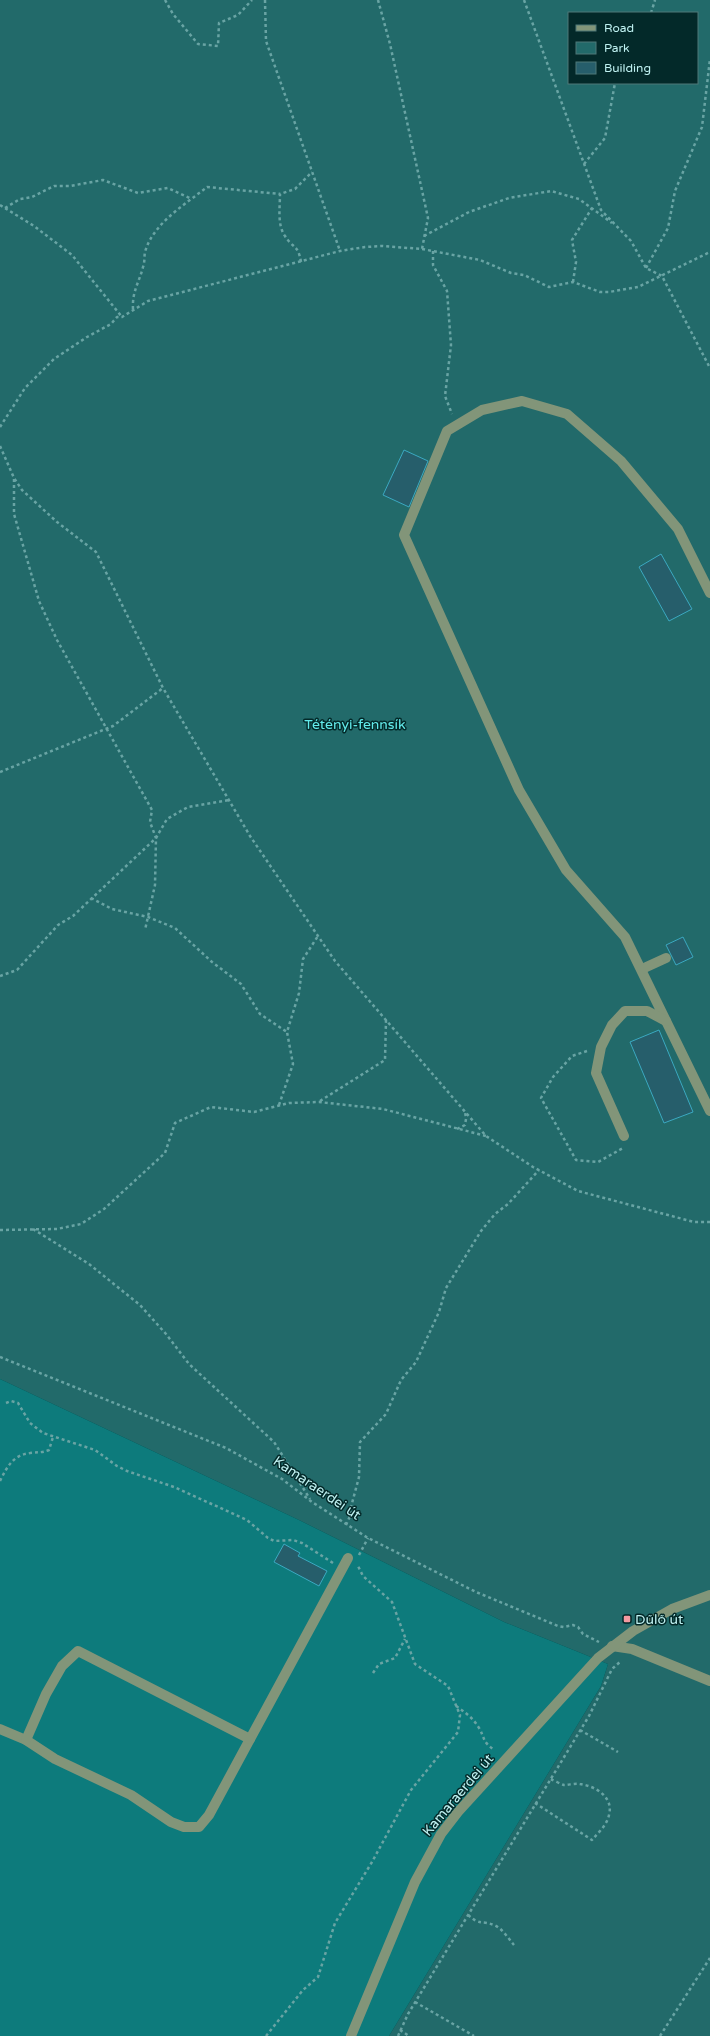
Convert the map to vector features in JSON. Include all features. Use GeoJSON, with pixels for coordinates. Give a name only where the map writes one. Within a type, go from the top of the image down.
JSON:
{"type":"FeatureCollection","features":[{"type":"Feature","properties":{"kind":"street"},"geometry":{"type":"LineString","coordinates":[[710,593],[678,529],[621,461],[567,414],[522,401],[482,410],[447,431],[404,535],[519,790],[566,870],[625,937],[642,969],[710,1111]]}},
{"type":"Feature","properties":{"kind":"street"},"geometry":{"type":"LineString","coordinates":[[642,969],[666,958]]}},
{"type":"Feature","properties":{"kind":"street"},"geometry":{"type":"LineString","coordinates":[[624,1136],[596,1073],[601,1047],[612,1025],[625,1011],[647,1011],[666,1021]]}},
{"type":"Feature","properties":{"kind":"street"},"geometry":{"type":"LineString","coordinates":[[0,1729],[26,1740],[55,1759],[132,1795],[171,1822],[184,1827],[199,1827],[209,1815],[349,1560]]}},
{"type":"Feature","properties":{"kind":"street","name":"Kamaraerdei út"},"geometry":{"type":"LineString","coordinates":[[351,2036],[415,1882],[441,1834],[547,1712],[598,1658],[633,1631],[672,1609],[710,1595]]}},
{"type":"Feature","properties":{"kind":"street"},"geometry":{"type":"LineString","coordinates":[[612,1646],[632,1649],[710,1681]]}},
{"type":"Feature","properties":{"kind":"street"},"geometry":{"type":"LineString","coordinates":[[26,1740],[46,1694],[62,1666],[78,1651],[250,1739]]}},
{"type":"Feature","properties":{"kind":"path"},"geometry":{"type":"LineString","coordinates":[[165,0],[173,14],[198,44],[218,46],[219,23],[238,15],[252,0]]}},
{"type":"Feature","properties":{"kind":"path"},"geometry":{"type":"LineString","coordinates":[[265,0],[266,41],[340,251]]}},
{"type":"Feature","properties":{"kind":"path"},"geometry":{"type":"LineString","coordinates":[[378,0],[390,44],[428,218],[422,249]]}},
{"type":"Feature","properties":{"kind":"path"},"geometry":{"type":"LineString","coordinates":[[524,0],[601,210],[630,241],[646,268],[662,276],[710,368]]}},
{"type":"Feature","properties":{"kind":"path"},"geometry":{"type":"LineString","coordinates":[[650,12],[655,0]]}},
{"type":"Feature","properties":{"kind":"path"},"geometry":{"type":"LineString","coordinates":[[646,268],[668,228],[676,191],[702,127],[710,59]]}},
{"type":"Feature","properties":{"kind":"path"},"geometry":{"type":"LineString","coordinates":[[584,164],[605,138],[615,84]]}},
{"type":"Feature","properties":{"kind":"path"},"geometry":{"type":"LineString","coordinates":[[133,309],[132,295],[144,266],[146,251],[157,230],[207,187],[280,194],[295,189],[312,172]]}},
{"type":"Feature","properties":{"kind":"path"},"geometry":{"type":"LineString","coordinates":[[5,208],[20,199],[32,197],[54,186],[70,186],[103,180],[138,193],[168,188],[192,199]]}},
{"type":"Feature","properties":{"kind":"path"},"geometry":{"type":"LineString","coordinates":[[424,236],[470,212],[509,198],[551,191],[579,199],[617,226]]}},
{"type":"Feature","properties":{"kind":"path"},"geometry":{"type":"LineString","coordinates":[[280,194],[280,221],[284,235],[299,250],[301,262]]}},
{"type":"Feature","properties":{"kind":"path"},"geometry":{"type":"LineString","coordinates":[[0,205],[72,255],[122,317]]}},
{"type":"Feature","properties":{"kind":"path"},"geometry":{"type":"LineString","coordinates":[[573,282],[576,262],[572,240],[592,208]]}},
{"type":"Feature","properties":{"kind":"path"},"geometry":{"type":"LineString","coordinates":[[0,427],[24,388],[54,359],[87,337],[111,324],[117,318],[122,317],[148,301],[340,251],[382,246],[422,249],[480,260],[511,273],[524,275],[549,287],[573,282],[600,292],[638,287],[710,252]]}},
{"type":"Feature","properties":{"kind":"path"},"geometry":{"type":"LineString","coordinates":[[433,251],[433,265],[446,291],[451,345],[445,396],[457,425]]}},
{"type":"Feature","properties":{"kind":"path"},"geometry":{"type":"LineString","coordinates":[[0,446],[14,478],[28,495],[96,552],[163,688],[250,836],[335,961],[486,1136],[539,1170],[578,1191],[694,1222],[710,1222]]}},
{"type":"Feature","properties":{"kind":"path"},"geometry":{"type":"LineString","coordinates":[[14,478],[14,514],[40,601],[57,640],[152,810],[150,822],[156,838],[155,885],[145,930]]}},
{"type":"Feature","properties":{"kind":"path"},"geometry":{"type":"LineString","coordinates":[[0,772],[108,729],[163,688]]}},
{"type":"Feature","properties":{"kind":"path"},"geometry":{"type":"LineString","coordinates":[[0,976],[17,970],[58,925],[73,916],[156,838],[167,820],[188,807],[229,800]]}},
{"type":"Feature","properties":{"kind":"path"},"geometry":{"type":"LineString","coordinates":[[91,898],[112,909],[148,917],[175,928],[212,962],[240,984],[260,1014],[287,1032]]}},
{"type":"Feature","properties":{"kind":"path"},"geometry":{"type":"LineString","coordinates":[[279,1105],[293,1064],[287,1032],[300,993],[303,960],[318,936]]}},
{"type":"Feature","properties":{"kind":"path"},"geometry":{"type":"LineString","coordinates":[[319,1102],[385,1060],[386,1020]]}},
{"type":"Feature","properties":{"kind":"path"},"geometry":{"type":"LineString","coordinates":[[601,1047],[572,1056],[553,1076],[541,1098],[576,1160],[598,1162],[625,1147],[624,1136]]}},
{"type":"Feature","properties":{"kind":"path"},"geometry":{"type":"LineString","coordinates":[[0,1224],[1,1229],[57,1229],[81,1224],[104,1209],[165,1153],[175,1123],[211,1107],[254,1112],[289,1103],[319,1102],[383,1109],[456,1130],[486,1136]]}},
{"type":"Feature","properties":{"kind":"path"},"geometry":{"type":"LineString","coordinates":[[456,1130],[465,1125],[466,1119],[464,1109]]}},
{"type":"Feature","properties":{"kind":"path"},"geometry":{"type":"LineString","coordinates":[[346,1525],[351,1514],[350,1507],[360,1477],[360,1442],[386,1414],[401,1380],[416,1362],[439,1312],[446,1288],[481,1231],[495,1214],[508,1204],[539,1170]]}},
{"type":"Feature","properties":{"kind":"path"},"geometry":{"type":"LineString","coordinates":[[32,1229],[89,1264],[140,1305],[166,1334],[189,1364],[274,1442],[312,1502]]}},
{"type":"Feature","properties":{"kind":"path","name":"Kamaraerdei út"},"geometry":{"type":"LineString","coordinates":[[0,1357],[226,1448],[282,1479],[312,1502],[368,1538],[476,1592],[558,1626],[564,1627],[573,1625],[578,1627],[583,1634],[594,1640],[612,1646]]}},
{"type":"Feature","properties":{"kind":"path"},"geometry":{"type":"LineString","coordinates":[[6,1403],[11,1401],[18,1403],[30,1423],[53,1437],[86,1446],[127,1471],[174,1487],[247,1520],[268,1538],[274,1540],[293,1540],[302,1543],[334,1563],[349,1560],[362,1552],[368,1538]]}},
{"type":"Feature","properties":{"kind":"path"},"geometry":{"type":"LineString","coordinates":[[0,1481],[12,1461],[20,1455],[41,1453],[49,1450],[53,1437]]}},
{"type":"Feature","properties":{"kind":"path"},"geometry":{"type":"LineString","coordinates":[[266,2036],[303,1990],[318,1978],[335,1923],[372,1862],[411,1790],[458,1732],[460,1714],[448,1686],[416,1664],[392,1602],[363,1576],[349,1560]]}},
{"type":"Feature","properties":{"kind":"path"},"geometry":{"type":"LineString","coordinates":[[373,1673],[379,1664],[395,1658],[405,1638]]}},
{"type":"Feature","properties":{"kind":"path"},"geometry":{"type":"LineString","coordinates":[[398,2036],[415,2002],[580,1730],[612,1669],[622,1660]]}},
{"type":"Feature","properties":{"kind":"path"},"geometry":{"type":"LineString","coordinates":[[456,1705],[468,1714],[479,1728],[486,1744],[493,1749]]}},
{"type":"Feature","properties":{"kind":"path"},"geometry":{"type":"LineString","coordinates":[[580,1730],[618,1752]]}},
{"type":"Feature","properties":{"kind":"path"},"geometry":{"type":"LineString","coordinates":[[535,1803],[592,1840],[605,1825],[610,1815],[610,1806],[607,1798],[602,1792],[587,1785],[578,1783],[564,1785],[550,1778]]}},
{"type":"Feature","properties":{"kind":"path"},"geometry":{"type":"LineString","coordinates":[[468,1915],[476,1922],[494,1925],[499,1928],[514,1945]]}},
{"type":"Feature","properties":{"kind":"path"},"geometry":{"type":"LineString","coordinates":[[660,2036],[710,1958]]}},
{"type":"Feature","properties":{"kind":"path"},"geometry":{"type":"LineString","coordinates":[[415,2002],[474,2036]]}},
{"type":"Feature","properties":{"kind":"path"},"geometry":{"type":"LineString","coordinates":[[400,2030],[409,2036]]}},
{"type":"Feature","properties":{"kind":"green space","name":"Tétényi-fennsík"},"geometry":{"type":"Polygon","coordinates":[[[0,0],[710,0],[710,2036],[389,2036],[601,1686],[608,1664],[504,1622],[301,1521],[0,1379],[0,0]]]}},
{"type":"Feature","properties":{"kind":"shaded area"},"geometry":{"type":"Polygon","coordinates":[[[0,1379],[301,1521],[504,1622],[608,1664],[601,1686],[389,2036],[0,2036],[0,1379]]]}},
{"type":"Feature","properties":{"kind":"building"},"geometry":{"type":"Polygon","coordinates":[[[404,450],[428,461],[409,507],[383,495],[404,450]]]}},
{"type":"Feature","properties":{"kind":"building"},"geometry":{"type":"Polygon","coordinates":[[[661,554],[692,609],[669,621],[639,567],[661,554]]]}},
{"type":"Feature","properties":{"kind":"building"},"geometry":{"type":"Polygon","coordinates":[[[683,937],[693,957],[676,965],[666,945],[683,937]]]}},
{"type":"Feature","properties":{"kind":"building"},"geometry":{"type":"Polygon","coordinates":[[[659,1030],[693,1112],[664,1123],[630,1042],[659,1030]]]}},
{"type":"Feature","properties":{"kind":"building"},"geometry":{"type":"Polygon","coordinates":[[[284,1544],[300,1553],[298,1556],[327,1571],[319,1586],[274,1562],[284,1544]]]}},
{"type":"Feature","properties":{"kind":"place","name":"Dűlő út"},"geometry":{"type":"Point","coordinates":[627,1619]}}]}
